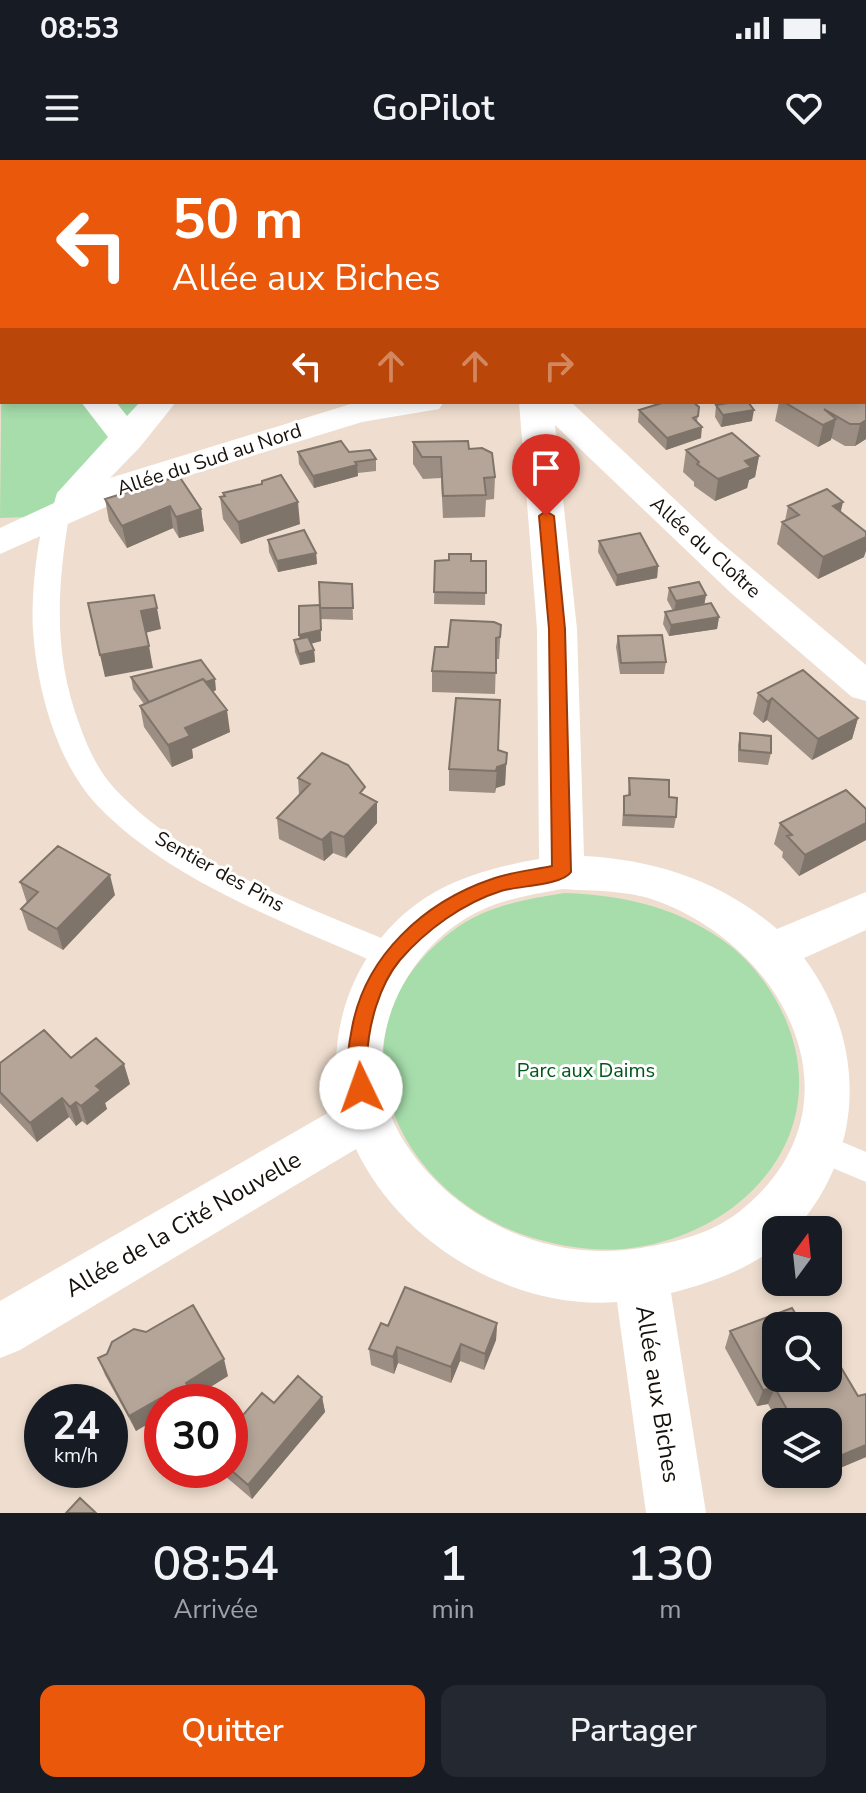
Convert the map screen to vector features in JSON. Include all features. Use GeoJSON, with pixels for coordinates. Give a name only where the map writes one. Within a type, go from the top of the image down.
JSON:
{"type":"FeatureCollection","features":[{"type":"Feature","properties":{"kind":"street"},"geometry":{"type":"LineString","coordinates":[[100,404],[128,440]]}},
{"type":"Feature","properties":{"kind":"street"},"geometry":{"type":"LineString","coordinates":[[57,516],[157,404]]}},
{"type":"Feature","properties":{"kind":"street","name":"Allée du Sud au Nord"},"geometry":{"type":"LineString","coordinates":[[0,542],[138,479],[358,412],[413,404]]}},
{"type":"Feature","properties":{"kind":"street"},"geometry":{"type":"LineString","coordinates":[[536,404],[557,629],[562,872]]}},
{"type":"Feature","properties":{"kind":"street","name":"Allée du Cloître"},"geometry":{"type":"LineString","coordinates":[[553,404],[636,485],[822,652],[866,687]]}},
{"type":"Feature","properties":{"kind":"street"},"geometry":{"type":"LineString","coordinates":[[562,872],[620,875],[676,889],[728,915],[773,951],[806,994],[826,1043],[832,1095],[821,1148],[783,1208],[721,1253],[641,1276],[568,1275],[499,1255],[439,1219],[393,1172],[365,1117],[357,1060],[366,1004],[392,956],[438,913],[496,885],[562,872]]}},
{"type":"Feature","properties":{"kind":"street"},"geometry":{"type":"LineString","coordinates":[[773,951],[866,910]]}},
{"type":"Feature","properties":{"kind":"street","name":"Allée de la Cité Nouvelle"},"geometry":{"type":"LineString","coordinates":[[0,1331],[365,1117]]}},
{"type":"Feature","properties":{"kind":"street","name":"Allée aux Biches"},"geometry":{"type":"LineString","coordinates":[[641,1276],[676,1513]]}},
{"type":"Feature","properties":{"kind":"lane","name":"Sentier des Pins"},"geometry":{"type":"LineString","coordinates":[[57,516],[48,570],[45,625],[52,675],[81,758],[105,795],[144,829],[189,858],[283,907],[392,956]]}},
{"type":"Feature","properties":{"kind":"lane"},"geometry":{"type":"LineString","coordinates":[[821,1148],[866,1167]]}},
{"type":"Feature","properties":{"kind":"green space"},"geometry":{"type":"Polygon","coordinates":[[[1,404],[157,404],[57,516],[0,518],[1,404]]]}},
{"type":"Feature","properties":{"kind":"green space","name":"Parc aux Daims"},"geometry":{"type":"Polygon","coordinates":[[[565,893],[607,896],[646,904],[703,928],[750,964],[773,995],[785,1018],[797,1059],[798,1098],[790,1133],[773,1166],[749,1194],[718,1217],[683,1235],[644,1246],[599,1249],[553,1243],[524,1235],[477,1212],[439,1181],[409,1144],[390,1102],[383,1058],[390,1014],[412,971],[451,932],[477,916],[520,901],[565,893]]]}},
{"type":"Feature","properties":{"kind":"building"},"geometry":{"type":"Polygon","coordinates":[[[658,404],[695,404],[699,407],[698,416],[693,418],[702,427],[667,438],[639,410],[658,404]]]}},
{"type":"Feature","properties":{"kind":"building"},"geometry":{"type":"Polygon","coordinates":[[[750,404],[754,410],[723,415],[716,405],[750,404]]]}},
{"type":"Feature","properties":{"kind":"building"},"geometry":{"type":"Polygon","coordinates":[[[787,404],[866,404],[866,420],[860,424],[850,424],[824,409],[836,419],[823,425],[787,404]]]}},
{"type":"Feature","properties":{"kind":"building"},"geometry":{"type":"Polygon","coordinates":[[[732,433],[759,456],[745,461],[751,467],[718,479],[697,464],[699,462],[686,450],[732,433]]]}},
{"type":"Feature","properties":{"kind":"building"},"geometry":{"type":"Polygon","coordinates":[[[341,441],[349,452],[370,450],[376,459],[355,462],[357,465],[313,476],[298,452],[341,441]]]}},
{"type":"Feature","properties":{"kind":"building"},"geometry":{"type":"Polygon","coordinates":[[[468,441],[469,449],[482,448],[492,453],[495,477],[484,478],[486,495],[443,496],[441,457],[422,457],[413,442],[468,441]]]}},
{"type":"Feature","properties":{"kind":"building"},"geometry":{"type":"Polygon","coordinates":[[[281,475],[298,502],[238,522],[220,497],[225,496],[223,493],[262,484],[262,481],[281,475]]]}},
{"type":"Feature","properties":{"kind":"building"},"geometry":{"type":"Polygon","coordinates":[[[179,476],[201,509],[176,517],[170,506],[122,526],[105,499],[179,476]]]}},
{"type":"Feature","properties":{"kind":"building"},"geometry":{"type":"Polygon","coordinates":[[[827,489],[843,502],[833,506],[866,532],[866,537],[823,557],[782,522],[799,515],[788,506],[827,489]]]}},
{"type":"Feature","properties":{"kind":"building"},"geometry":{"type":"Polygon","coordinates":[[[304,530],[316,553],[277,561],[268,540],[304,530]]]}},
{"type":"Feature","properties":{"kind":"building"},"geometry":{"type":"Polygon","coordinates":[[[640,533],[658,566],[617,575],[599,541],[640,533]]]}},
{"type":"Feature","properties":{"kind":"building"},"geometry":{"type":"Polygon","coordinates":[[[449,554],[471,554],[471,561],[486,561],[486,593],[434,592],[435,561],[449,560],[449,554]]]}},
{"type":"Feature","properties":{"kind":"building"},"geometry":{"type":"Polygon","coordinates":[[[319,582],[352,584],[353,608],[320,608],[319,582]]]}},
{"type":"Feature","properties":{"kind":"building"},"geometry":{"type":"Polygon","coordinates":[[[699,582],[706,595],[676,601],[669,588],[699,582]]]}},
{"type":"Feature","properties":{"kind":"building"},"geometry":{"type":"Polygon","coordinates":[[[154,595],[157,608],[141,611],[149,646],[100,655],[88,603],[154,595]]]}},
{"type":"Feature","properties":{"kind":"building"},"geometry":{"type":"Polygon","coordinates":[[[711,603],[719,617],[671,625],[665,612],[711,603]]]}},
{"type":"Feature","properties":{"kind":"building"},"geometry":{"type":"Polygon","coordinates":[[[320,605],[321,630],[299,635],[299,606],[320,605]]]}},
{"type":"Feature","properties":{"kind":"building"},"geometry":{"type":"Polygon","coordinates":[[[451,620],[501,625],[500,637],[496,638],[496,673],[432,671],[435,647],[448,647],[451,620]]]}},
{"type":"Feature","properties":{"kind":"building"},"geometry":{"type":"Polygon","coordinates":[[[662,635],[666,662],[621,663],[618,636],[662,635]]]}},
{"type":"Feature","properties":{"kind":"building"},"geometry":{"type":"Polygon","coordinates":[[[308,637],[314,650],[299,654],[294,640],[308,637]]]}},
{"type":"Feature","properties":{"kind":"building"},"geometry":{"type":"Polygon","coordinates":[[[201,660],[215,679],[206,682],[203,679],[149,702],[131,677],[201,660]]]}},
{"type":"Feature","properties":{"kind":"building"},"geometry":{"type":"Polygon","coordinates":[[[803,670],[858,718],[818,739],[772,698],[768,702],[758,693],[803,670]]]}},
{"type":"Feature","properties":{"kind":"building"},"geometry":{"type":"Polygon","coordinates":[[[203,679],[227,710],[185,728],[190,736],[168,745],[140,706],[203,679]]]}},
{"type":"Feature","properties":{"kind":"building"},"geometry":{"type":"Polygon","coordinates":[[[456,698],[500,700],[498,750],[507,753],[506,764],[497,767],[496,771],[449,769],[456,698]]]}},
{"type":"Feature","properties":{"kind":"building"},"geometry":{"type":"Polygon","coordinates":[[[740,733],[771,736],[771,753],[740,750],[740,733]]]}},
{"type":"Feature","properties":{"kind":"building"},"geometry":{"type":"Polygon","coordinates":[[[322,753],[348,765],[365,787],[360,793],[377,802],[344,837],[331,832],[322,840],[277,818],[310,784],[298,778],[322,753]]]}},
{"type":"Feature","properties":{"kind":"building"},"geometry":{"type":"Polygon","coordinates":[[[629,778],[669,780],[669,797],[677,798],[676,817],[624,815],[624,796],[630,795],[629,778]]]}},
{"type":"Feature","properties":{"kind":"building"},"geometry":{"type":"Polygon","coordinates":[[[846,790],[866,809],[866,823],[805,855],[787,836],[792,835],[780,823],[846,790]]]}},
{"type":"Feature","properties":{"kind":"building"},"geometry":{"type":"Polygon","coordinates":[[[58,846],[110,875],[57,929],[21,909],[38,892],[20,882],[58,846]]]}},
{"type":"Feature","properties":{"kind":"building"},"geometry":{"type":"Polygon","coordinates":[[[44,1030],[71,1058],[96,1038],[124,1064],[96,1086],[101,1090],[81,1106],[76,1102],[70,1107],[62,1098],[30,1123],[0,1092],[0,1063],[44,1030]]]}},
{"type":"Feature","properties":{"kind":"building"},"geometry":{"type":"Polygon","coordinates":[[[405,1287],[497,1323],[485,1354],[461,1344],[451,1367],[397,1347],[393,1357],[369,1349],[381,1323],[388,1326],[405,1287]]]}},
{"type":"Feature","properties":{"kind":"building"},"geometry":{"type":"Polygon","coordinates":[[[193,1305],[224,1359],[187,1384],[144,1384],[144,1408],[129,1416],[128,1384],[112,1384],[98,1358],[107,1354],[112,1342],[134,1329],[146,1332],[193,1305]]]}},
{"type":"Feature","properties":{"kind":"building"},"geometry":{"type":"Polygon","coordinates":[[[762,1319],[762,1388],[730,1331],[762,1319]]]}},
{"type":"Feature","properties":{"kind":"building"},"geometry":{"type":"Polygon","coordinates":[[[842,1369],[858,1396],[866,1394],[866,1445],[842,1455],[842,1408],[786,1408],[777,1392],[842,1392],[842,1369]]]}},
{"type":"Feature","properties":{"kind":"building"},"geometry":{"type":"Polygon","coordinates":[[[298,1376],[322,1397],[248,1485],[248,1409],[262,1393],[274,1403],[298,1376]]]}},
{"type":"Feature","properties":{"kind":"building"},"geometry":{"type":"Polygon","coordinates":[[[80,1498],[96,1513],[66,1513],[80,1498]]]}},
{"type":"Feature","properties":{"kind":"route"},"geometry":{"type":"LineString","coordinates":[[361,1088],[357,1060],[366,1004],[392,956],[438,913],[496,885],[562,872],[557,629],[546,516]]}}]}
